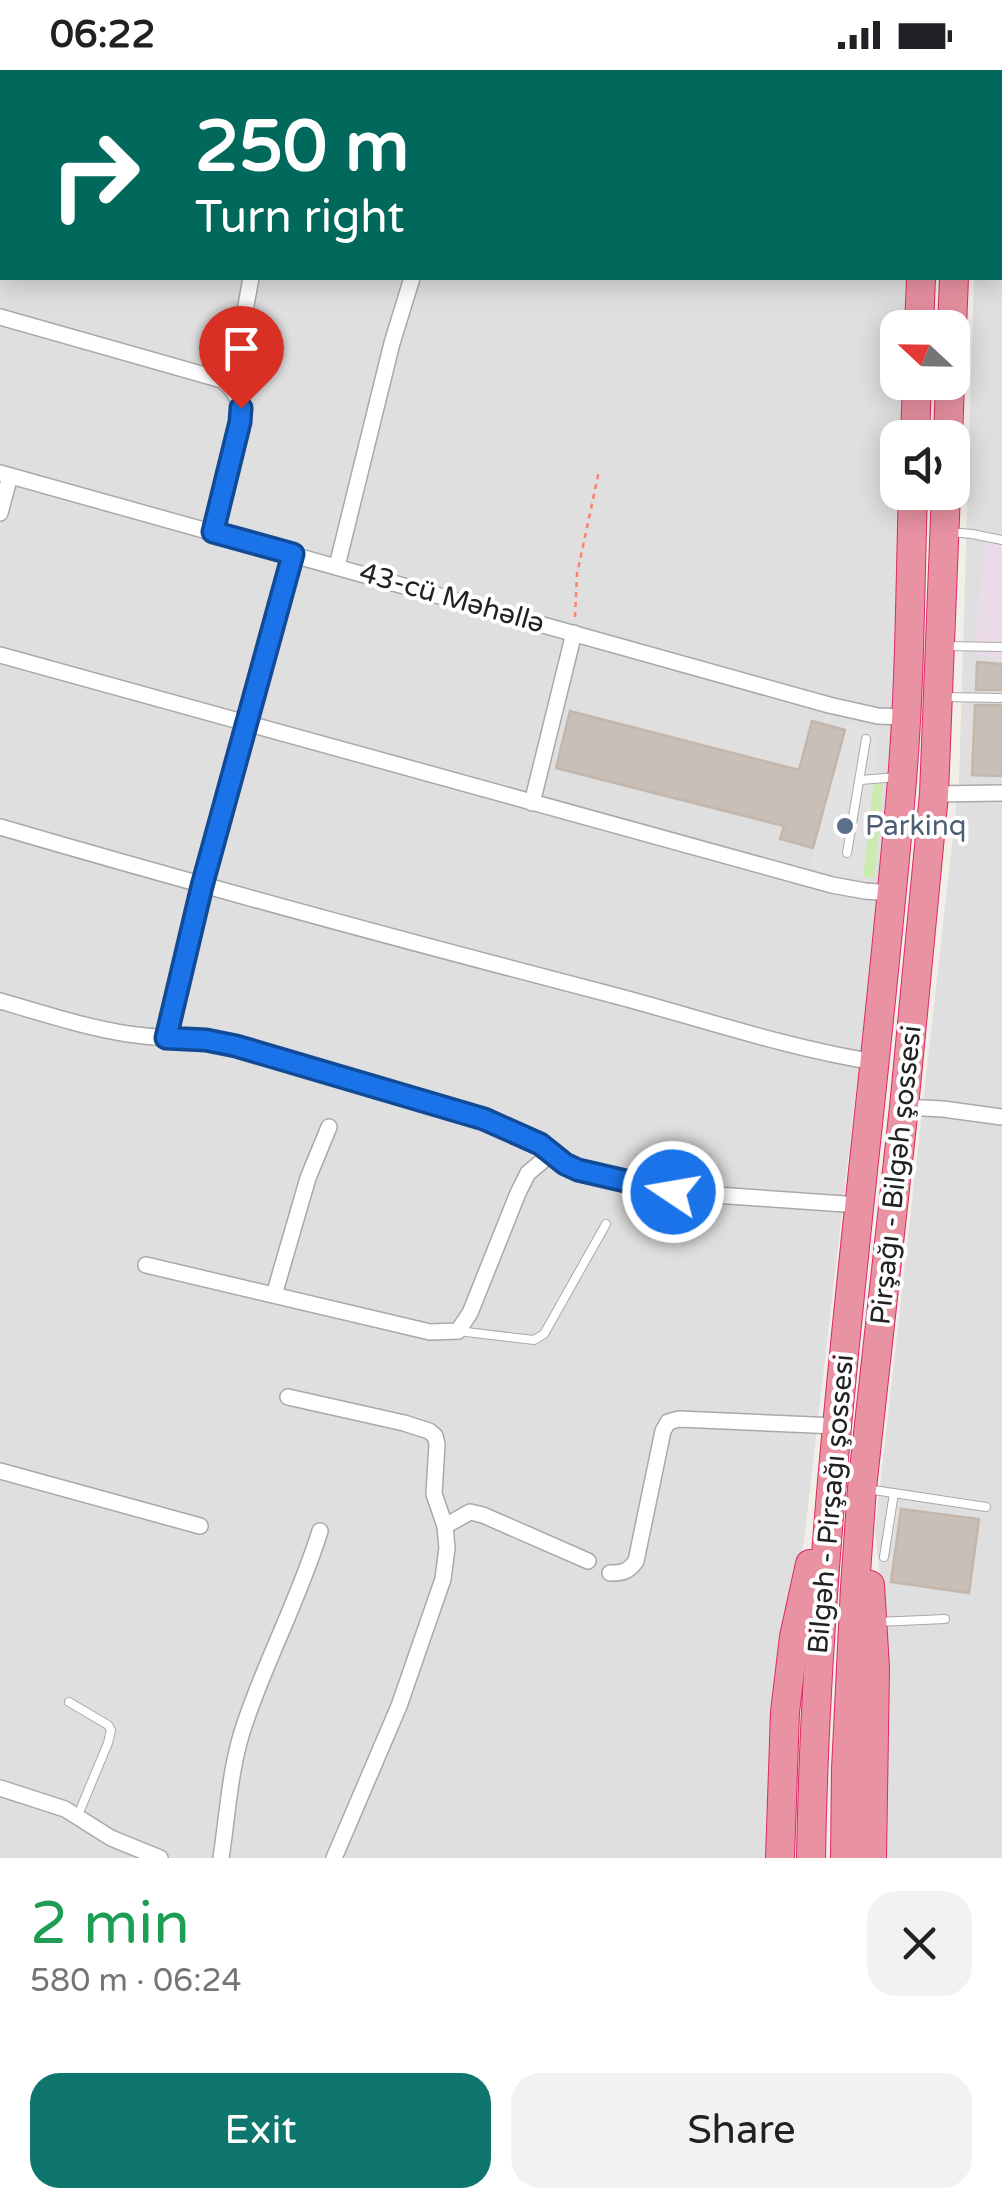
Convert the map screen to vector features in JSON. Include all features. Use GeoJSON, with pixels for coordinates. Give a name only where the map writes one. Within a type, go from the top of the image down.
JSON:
{"type":"FeatureCollection","features":[{"type":"Feature","properties":{"kind":"highway"},"geometry":{"type":"LineString","coordinates":[[920,310],[921,280]]}},
{"type":"Feature","properties":{"kind":"highway"},"geometry":{"type":"LineString","coordinates":[[953,310],[954,280]]}},
{"type":"Feature","properties":{"kind":"highway","name":"Bilgəh - Pirşağı şossesi"},"geometry":{"type":"LineString","coordinates":[[811,1858],[816,1693],[834,1441],[902,777],[912,510]]}},
{"type":"Feature","properties":{"kind":"highway","name":"Pirşağı - Bilgəh şossesi"},"geometry":{"type":"LineString","coordinates":[[845,1858],[850,1680],[862,1488],[934,794],[946,510]]}},
{"type":"Feature","properties":{"kind":"highway"},"geometry":{"type":"LineString","coordinates":[[780,1858],[785,1712],[792,1656],[834,1441]]}},
{"type":"Feature","properties":{"kind":"highway"},"geometry":{"type":"LineString","coordinates":[[862,1488],[873,1622],[872,1858]]}},
{"type":"Feature","properties":{"kind":"street"},"geometry":{"type":"LineString","coordinates":[[231,387],[251,280]]}},
{"type":"Feature","properties":{"kind":"street"},"geometry":{"type":"LineString","coordinates":[[336,566],[411,280]]}},
{"type":"Feature","properties":{"kind":"street"},"geometry":{"type":"LineString","coordinates":[[0,317],[222,380],[231,387],[241,408],[240,422],[213,532]]}},
{"type":"Feature","properties":{"kind":"street"},"geometry":{"type":"LineString","coordinates":[[0,513],[5,474]]}},
{"type":"Feature","properties":{"kind":"street","name":"43-cü Məhəllə"},"geometry":{"type":"LineString","coordinates":[[5,474],[857,712],[905,717]]}},
{"type":"Feature","properties":{"kind":"street"},"geometry":{"type":"LineString","coordinates":[[166,1038],[202,886],[293,554]]}},
{"type":"Feature","properties":{"kind":"street"},"geometry":{"type":"LineString","coordinates":[[532,803],[574,632]]}},
{"type":"Feature","properties":{"kind":"street"},"geometry":{"type":"LineString","coordinates":[[0,655],[832,885],[891,893]]}},
{"type":"Feature","properties":{"kind":"street"},"geometry":{"type":"LineString","coordinates":[[934,794],[1002,793]]}},
{"type":"Feature","properties":{"kind":"street"},"geometry":{"type":"LineString","coordinates":[[0,828],[814,1051],[874,1062]]}},
{"type":"Feature","properties":{"kind":"street"},"geometry":{"type":"LineString","coordinates":[[0,1001],[128,1034],[236,1046],[484,1119],[540,1144],[578,1170],[673,1192],[859,1205]]}},
{"type":"Feature","properties":{"kind":"street"},"geometry":{"type":"LineString","coordinates":[[904,1107],[1002,1117]]}},
{"type":"Feature","properties":{"kind":"street"},"geometry":{"type":"LineString","coordinates":[[274,1295],[308,1178],[329,1126]]}},
{"type":"Feature","properties":{"kind":"street"},"geometry":{"type":"LineString","coordinates":[[146,1265],[430,1332],[458,1330],[470,1313],[523,1183],[538,1163],[552,1154]]}},
{"type":"Feature","properties":{"kind":"street"},"geometry":{"type":"LineString","coordinates":[[288,1397],[404,1423],[429,1432],[437,1444],[434,1494],[447,1548],[443,1578],[399,1706],[334,1858]]}},
{"type":"Feature","properties":{"kind":"street"},"geometry":{"type":"LineString","coordinates":[[610,1572],[623,1574],[636,1561],[668,1422],[679,1419],[834,1441]]}},
{"type":"Feature","properties":{"kind":"street"},"geometry":{"type":"LineString","coordinates":[[0,1471],[200,1526]]}},
{"type":"Feature","properties":{"kind":"street"},"geometry":{"type":"LineString","coordinates":[[444,1526],[470,1512],[483,1515],[588,1561]]}},
{"type":"Feature","properties":{"kind":"street"},"geometry":{"type":"LineString","coordinates":[[221,1858],[237,1748],[320,1531]]}},
{"type":"Feature","properties":{"kind":"street"},"geometry":{"type":"LineString","coordinates":[[0,1788],[65,1809],[132,1853],[160,1858]]}},
{"type":"Feature","properties":{"kind":"lane"},"geometry":{"type":"LineString","coordinates":[[945,532],[1002,540]]}},
{"type":"Feature","properties":{"kind":"lane"},"geometry":{"type":"LineString","coordinates":[[941,646],[1002,647]]}},
{"type":"Feature","properties":{"kind":"lane"},"geometry":{"type":"LineString","coordinates":[[939,698],[1002,698]]}},
{"type":"Feature","properties":{"kind":"lane"},"geometry":{"type":"LineString","coordinates":[[847,853],[866,739]]}},
{"type":"Feature","properties":{"kind":"lane"},"geometry":{"type":"LineString","coordinates":[[860,780],[902,777]]}},
{"type":"Feature","properties":{"kind":"lane"},"geometry":{"type":"LineString","coordinates":[[458,1330],[534,1340],[544,1334],[606,1224]]}},
{"type":"Feature","properties":{"kind":"lane"},"geometry":{"type":"LineString","coordinates":[[862,1488],[986,1507]]}},
{"type":"Feature","properties":{"kind":"lane"},"geometry":{"type":"LineString","coordinates":[[884,1556],[894,1493]]}},
{"type":"Feature","properties":{"kind":"lane"},"geometry":{"type":"LineString","coordinates":[[873,1622],[945,1619]]}},
{"type":"Feature","properties":{"kind":"lane"},"geometry":{"type":"LineString","coordinates":[[68,1702],[108,1724],[111,1730],[78,1816]]}},
{"type":"Feature","properties":{"kind":"path"},"geometry":{"type":"LineString","coordinates":[[574,632],[578,574],[599,471]]}},
{"type":"Feature","properties":{"kind":"shaded area"},"geometry":{"type":"Polygon","coordinates":[[[0,280],[906,280],[905,310],[880,310],[880,400],[903,400],[902,420],[880,420],[880,510],[900,510],[894,697],[872,952],[804,1541],[779,1668],[768,1769],[768,1858],[0,1858],[0,280]]]}},
{"type":"Feature","properties":{"kind":"shaded area"},"geometry":{"type":"Polygon","coordinates":[[[974,280],[1002,280],[1002,1858],[883,1858],[888,1654],[875,1531],[959,782],[974,280]]]}},
{"type":"Feature","properties":{"kind":"shaded area"},"geometry":{"type":"Polygon","coordinates":[[[984,541],[1002,546],[1002,657],[975,655],[984,541]]]}},
{"type":"Feature","properties":{"kind":"shaded area","name":"Parkinq"},"geometry":{"type":"Polygon","coordinates":[[[849,722],[879,731],[863,877],[809,868],[849,722]]]}},
{"type":"Feature","properties":{"kind":"green space"},"geometry":{"type":"Polygon","coordinates":[[[873,783],[883,783],[875,878],[863,877],[873,783]]]}},
{"type":"Feature","properties":{"kind":"building"},"geometry":{"type":"Polygon","coordinates":[[[977,662],[1002,664],[1002,690],[976,690],[977,662]]]}},
{"type":"Feature","properties":{"kind":"building"},"geometry":{"type":"Polygon","coordinates":[[[975,705],[1002,705],[1002,776],[972,775],[975,705]]]}},
{"type":"Feature","properties":{"kind":"building"},"geometry":{"type":"Polygon","coordinates":[[[570,711],[799,770],[812,721],[845,730],[813,848],[780,839],[784,826],[556,768],[570,711]]]}},
{"type":"Feature","properties":{"kind":"building"},"geometry":{"type":"Polygon","coordinates":[[[901,1509],[979,1519],[969,1593],[891,1582],[901,1509]]]}},
{"type":"Feature","properties":{"kind":"place","name":"Parkinq"},"geometry":{"type":"Point","coordinates":[845,826]}},
{"type":"Feature","properties":{"kind":"route"},"geometry":{"type":"LineString","coordinates":[[241,408],[213,532],[293,554],[202,886],[166,1038],[236,1046],[484,1119],[540,1144],[578,1170],[673,1192]]}}]}
